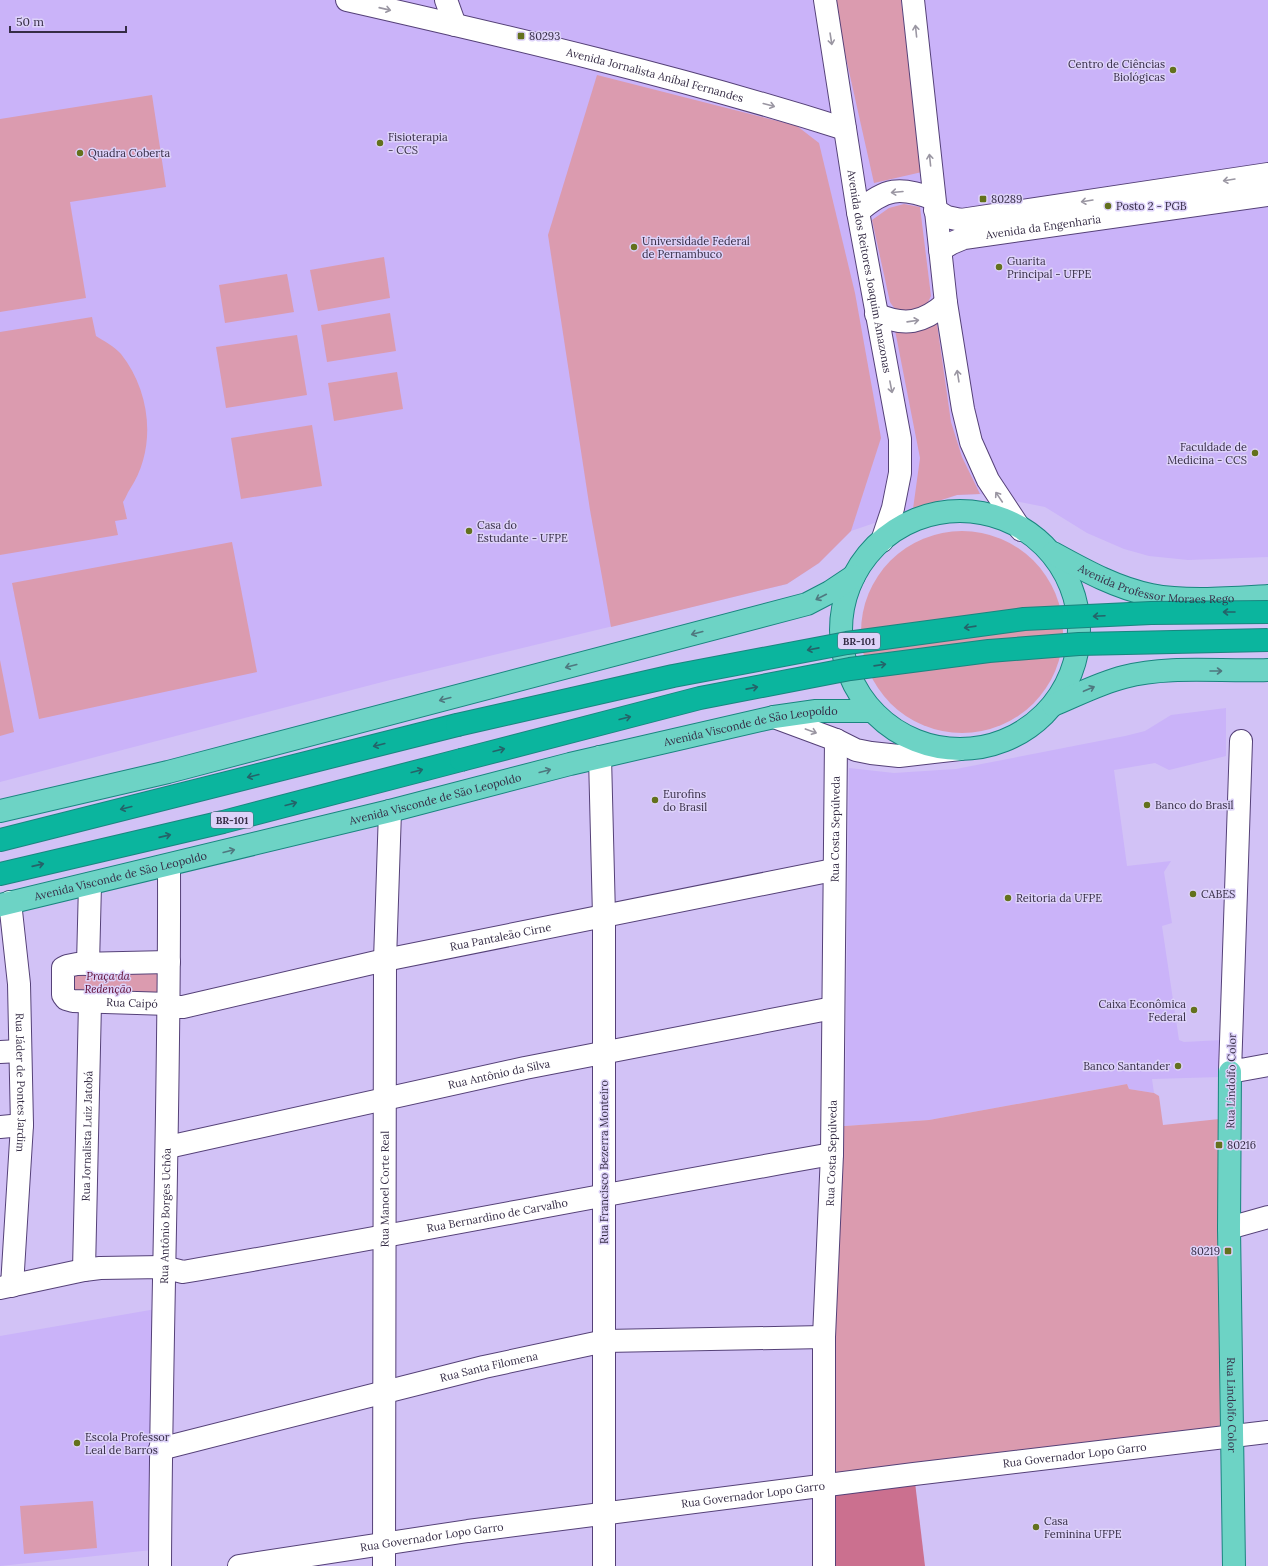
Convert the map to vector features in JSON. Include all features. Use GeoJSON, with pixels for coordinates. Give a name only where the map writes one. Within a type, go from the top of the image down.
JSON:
{"type":"FeatureCollection","features":[{"type":"Feature","properties":{"kind":"highway","name":"BR-101"},"geometry":{"type":"LineString","coordinates":[[0,840],[457,725],[673,676],[847,643],[1024,619],[1151,613],[1268,612]]}},
{"type":"Feature","properties":{"kind":"highway","name":"BR-101"},"geometry":{"type":"LineString","coordinates":[[0,874],[223,822],[700,698],[850,669],[990,651],[1079,644],[1268,640]]}},
{"type":"Feature","properties":{"kind":"main road"},"geometry":{"type":"LineString","coordinates":[[949,509],[974,510],[999,517],[1021,530],[1050,552],[1062,569],[1071,587],[1077,607],[1079,628],[1078,649],[1073,669],[1065,688],[1053,705],[1034,724],[1012,738],[987,747],[960,749],[925,744],[894,728],[872,711],[855,689],[846,671],[841,652],[839,632],[840,613],[854,576],[882,541],[901,525],[924,514],[949,509]]}},
{"type":"Feature","properties":{"kind":"main road","name":"Avenida Professor Moraes Rego"},"geometry":{"type":"LineString","coordinates":[[1050,552],[1086,572],[1151,595],[1175,598],[1268,596]]}},
{"type":"Feature","properties":{"kind":"main road"},"geometry":{"type":"LineString","coordinates":[[0,811],[176,770],[807,604],[854,576]]}},
{"type":"Feature","properties":{"kind":"main road"},"geometry":{"type":"LineString","coordinates":[[1053,705],[1096,686],[1133,675],[1164,670],[1268,670]]}},
{"type":"Feature","properties":{"kind":"main road","name":"Avenida Visconde de São Leopoldo"},"geometry":{"type":"LineString","coordinates":[[5,904],[168,866],[600,757],[774,717],[816,710],[872,711]]}},
{"type":"Feature","properties":{"kind":"main road","name":"Rua Lindolfo Color"},"geometry":{"type":"LineString","coordinates":[[1230,1072],[1229,1228],[1234,1566]]}},
{"type":"Feature","properties":{"kind":"street","name":"Avenida Jornalista Aníbal Fernandes"},"geometry":{"type":"LineString","coordinates":[[347,0],[526,40],[721,92],[845,129]]}},
{"type":"Feature","properties":{"kind":"street"},"geometry":{"type":"LineString","coordinates":[[446,0],[456,25]]}},
{"type":"Feature","properties":{"kind":"street","name":"Avenida dos Reitores Joaquim Amazonas"},"geometry":{"type":"LineString","coordinates":[[825,0],[858,212],[900,440],[900,473],[893,508],[882,541]]}},
{"type":"Feature","properties":{"kind":"street"},"geometry":{"type":"LineString","coordinates":[[913,0],[946,303],[963,409],[971,442],[988,480],[1021,530]]}},
{"type":"Feature","properties":{"kind":"street","name":"Avenida da Engenharia"},"geometry":{"type":"LineString","coordinates":[[858,212],[874,198],[894,191],[914,191],[935,205],[947,217],[961,220],[1268,174]]}},
{"type":"Feature","properties":{"kind":"street","name":"Avenida da Engenharia"},"geometry":{"type":"LineString","coordinates":[[940,250],[964,238],[1268,195]]}},
{"type":"Feature","properties":{"kind":"street"},"geometry":{"type":"LineString","coordinates":[[876,314],[890,320],[905,322],[920,320],[934,314],[946,303]]}},
{"type":"Feature","properties":{"kind":"street"},"geometry":{"type":"LineString","coordinates":[[774,717],[836,740],[856,750],[899,756],[960,749]]}},
{"type":"Feature","properties":{"kind":"street","name":"Rua Costa Sepúlveda"},"geometry":{"type":"LineString","coordinates":[[824,1566],[824,1337],[832,1154],[836,740]]}},
{"type":"Feature","properties":{"kind":"street","name":"Rua Lindolfo Color"},"geometry":{"type":"LineString","coordinates":[[1230,1072],[1241,741]]}},
{"type":"Feature","properties":{"kind":"street","name":"Rua Francisco Bezerra Monteiro"},"geometry":{"type":"LineString","coordinates":[[600,757],[604,916],[604,1566]]}},
{"type":"Feature","properties":{"kind":"street","name":"Rua Manoel Corte Real"},"geometry":{"type":"LineString","coordinates":[[384,1566],[386,1237],[385,960],[390,811]]}},
{"type":"Feature","properties":{"kind":"street","name":"Rua Antônio Borges Uchôa"},"geometry":{"type":"LineString","coordinates":[[160,1566],[163,1267],[168,1147],[168,866]]}},
{"type":"Feature","properties":{"kind":"street","name":"Rua Pantaleão Cirne"},"geometry":{"type":"LineString","coordinates":[[169,1004],[174,1007],[183,1007],[385,960],[834,870]]}},
{"type":"Feature","properties":{"kind":"street"},"geometry":{"type":"LineString","coordinates":[[88,964],[90,884]]}},
{"type":"Feature","properties":{"kind":"street","name":"Rua Jáder de Pontes Jardim"},"geometry":{"type":"LineString","coordinates":[[5,904],[19,984],[10,1052],[22,1125],[8,1220],[6,1287]]}},
{"type":"Feature","properties":{"kind":"street","name":"Rua Caipó"},"geometry":{"type":"LineString","coordinates":[[169,962],[72,964],[65,967],[62,974],[63,992],[66,999],[90,1002],[169,1004]]}},
{"type":"Feature","properties":{"kind":"street","name":"Rua Jornalista Luiz Jatobá"},"geometry":{"type":"LineString","coordinates":[[84,1270],[90,1002]]}},
{"type":"Feature","properties":{"kind":"street","name":"Rua Antônio da Silva"},"geometry":{"type":"LineString","coordinates":[[168,1147],[385,1098],[833,1008]]}},
{"type":"Feature","properties":{"kind":"street"},"geometry":{"type":"LineString","coordinates":[[1230,1072],[1268,1065]]}},
{"type":"Feature","properties":{"kind":"street"},"geometry":{"type":"LineString","coordinates":[[0,1127],[22,1125]]}},
{"type":"Feature","properties":{"kind":"street","name":"Rua Bernardino de Carvalho"},"geometry":{"type":"LineString","coordinates":[[6,1287],[84,1270],[163,1267],[183,1272],[386,1237],[604,1194],[832,1154]]}},
{"type":"Feature","properties":{"kind":"street"},"geometry":{"type":"LineString","coordinates":[[1229,1228],[1268,1217]]}},
{"type":"Feature","properties":{"kind":"street","name":"Rua Santa Filomena"},"geometry":{"type":"LineString","coordinates":[[160,1449],[484,1367],[605,1341],[824,1337]]}},
{"type":"Feature","properties":{"kind":"street","name":"Rua Governador Lopo Garro"},"geometry":{"type":"LineString","coordinates":[[239,1566],[384,1543],[603,1514],[914,1474],[1268,1432]]}},
{"type":"Feature","properties":{"kind":"shaded area","name":"Universidade Federal de Pernambuco"},"geometry":{"type":"Polygon","coordinates":[[[0,0],[1268,0],[1268,557],[1188,560],[1149,556],[1124,549],[1087,533],[1045,507],[980,494],[957,495],[851,531],[819,563],[787,584],[390,680],[0,782],[0,0]]]}},
{"type":"Feature","properties":{"kind":"shaded area","name":"Reitoria da UFPE"},"geometry":{"type":"Polygon","coordinates":[[[1226,708],[1226,756],[1169,770],[1155,763],[1114,770],[1127,866],[1171,861],[1164,872],[1172,923],[1162,926],[1179,1040],[1184,1042],[1222,1040],[1220,1077],[1152,1079],[1154,1093],[1129,1089],[1127,1084],[929,1120],[845,1126],[849,768],[894,773],[956,769],[1145,731],[1171,715],[1226,708]]]}},
{"type":"Feature","properties":{"kind":"shaded area","name":"Escola Professor Leal de Barros"},"geometry":{"type":"Polygon","coordinates":[[[156,1309],[152,1550],[0,1566],[0,1336],[156,1309]]]}},
{"type":"Feature","properties":{"kind":"shaded area"},"geometry":{"type":"Polygon","coordinates":[[[914,1474],[925,1566],[824,1566],[825,1486],[914,1474]]]}},
{"type":"Feature","properties":{"kind":"green space"},"geometry":{"type":"Polygon","coordinates":[[[833,0],[901,0],[922,172],[874,183],[833,0]]]}},
{"type":"Feature","properties":{"kind":"green space"},"geometry":{"type":"Polygon","coordinates":[[[597,75],[797,126],[819,143],[855,293],[881,438],[851,531],[819,563],[787,584],[611,627],[590,510],[548,235],[597,75]]]}},
{"type":"Feature","properties":{"kind":"green space","name":"Quadra Coberta"},"geometry":{"type":"Polygon","coordinates":[[[152,95],[166,187],[70,202],[86,298],[0,312],[0,119],[152,95]]]}},
{"type":"Feature","properties":{"kind":"green space"},"geometry":{"type":"Polygon","coordinates":[[[904,204],[920,207],[931,296],[924,310],[914,313],[901,312],[893,307],[890,302],[872,220],[889,208],[904,204]]]}},
{"type":"Feature","properties":{"kind":"green space"},"geometry":{"type":"Polygon","coordinates":[[[384,257],[390,298],[318,311],[310,270],[384,257]]]}},
{"type":"Feature","properties":{"kind":"green space"},"geometry":{"type":"Polygon","coordinates":[[[287,274],[294,312],[225,323],[219,285],[287,274]]]}},
{"type":"Feature","properties":{"kind":"green space"},"geometry":{"type":"Polygon","coordinates":[[[390,313],[396,351],[327,362],[321,325],[390,313]]]}},
{"type":"Feature","properties":{"kind":"green space"},"geometry":{"type":"Polygon","coordinates":[[[92,317],[96,336],[121,354],[131,369],[139,385],[147,420],[147,438],[144,456],[139,473],[123,502],[127,519],[115,521],[118,535],[0,555],[0,332],[92,317]]]}},
{"type":"Feature","properties":{"kind":"green space"},"geometry":{"type":"Polygon","coordinates":[[[936,317],[951,422],[962,457],[980,494],[957,495],[913,509],[920,458],[894,325],[936,317]]]}},
{"type":"Feature","properties":{"kind":"green space"},"geometry":{"type":"Polygon","coordinates":[[[297,335],[307,395],[226,408],[216,347],[297,335]]]}},
{"type":"Feature","properties":{"kind":"green space"},"geometry":{"type":"Polygon","coordinates":[[[397,372],[403,409],[334,421],[328,383],[397,372]]]}},
{"type":"Feature","properties":{"kind":"green space"},"geometry":{"type":"Polygon","coordinates":[[[312,425],[322,486],[241,499],[231,438],[312,425]]]}},
{"type":"Feature","properties":{"kind":"green space"},"geometry":{"type":"Polygon","coordinates":[[[952,531],[972,531],[991,535],[1010,543],[1026,554],[1040,568],[1051,584],[1059,603],[1063,622],[1063,642],[1059,661],[1051,680],[1040,696],[1026,710],[1010,721],[991,729],[972,733],[952,733],[933,729],[914,721],[898,710],[884,696],[873,680],[865,661],[861,642],[861,622],[865,603],[873,584],[884,568],[898,554],[914,543],[933,535],[952,531]]]}},
{"type":"Feature","properties":{"kind":"green space"},"geometry":{"type":"Polygon","coordinates":[[[232,542],[257,672],[39,719],[12,583],[232,542]]]}},
{"type":"Feature","properties":{"kind":"green space"},"geometry":{"type":"Polygon","coordinates":[[[0,660],[14,732],[0,736],[0,660]]]}},
{"type":"Feature","properties":{"kind":"green space","name":"Praça da Redenção"},"geometry":{"type":"Polygon","coordinates":[[[158,970],[159,994],[67,991],[67,972],[158,970]]]}},
{"type":"Feature","properties":{"kind":"green space"},"geometry":{"type":"Polygon","coordinates":[[[1127,1084],[1129,1089],[1154,1093],[1159,1096],[1163,1125],[1238,1117],[1235,1428],[825,1486],[832,1125],[845,1126],[929,1120],[1127,1084]]]}},
{"type":"Feature","properties":{"kind":"green space"},"geometry":{"type":"Polygon","coordinates":[[[93,1501],[97,1548],[24,1554],[20,1506],[93,1501]]]}},
{"type":"Feature","properties":{"kind":"place","name":"80293"},"geometry":{"type":"Point","coordinates":[521,36]}},
{"type":"Feature","properties":{"kind":"place","name":"Centro de Ciências Biológicas"},"geometry":{"type":"Point","coordinates":[1173,70]}},
{"type":"Feature","properties":{"kind":"place","name":"Fisioterapia - CCS"},"geometry":{"type":"Point","coordinates":[380,143]}},
{"type":"Feature","properties":{"kind":"place","name":"Quadra Coberta"},"geometry":{"type":"Point","coordinates":[80,153]}},
{"type":"Feature","properties":{"kind":"place","name":"80289"},"geometry":{"type":"Point","coordinates":[983,199]}},
{"type":"Feature","properties":{"kind":"place","name":"Posto 2 - PGB"},"geometry":{"type":"Point","coordinates":[1108,206]}},
{"type":"Feature","properties":{"kind":"place","name":"Universidade Federal de Pernambuco"},"geometry":{"type":"Point","coordinates":[634,247]}},
{"type":"Feature","properties":{"kind":"place","name":"Guarita Principal - UFPE"},"geometry":{"type":"Point","coordinates":[999,267]}},
{"type":"Feature","properties":{"kind":"place","name":"Faculdade de Medicina - CCS"},"geometry":{"type":"Point","coordinates":[1255,453]}},
{"type":"Feature","properties":{"kind":"place","name":"Casa do Estudante - UFPE"},"geometry":{"type":"Point","coordinates":[469,531]}},
{"type":"Feature","properties":{"kind":"place","name":"Eurofins do Brasil"},"geometry":{"type":"Point","coordinates":[655,800]}},
{"type":"Feature","properties":{"kind":"place","name":"Banco do Brasil"},"geometry":{"type":"Point","coordinates":[1147,805]}},
{"type":"Feature","properties":{"kind":"place","name":"CABES"},"geometry":{"type":"Point","coordinates":[1193,894]}},
{"type":"Feature","properties":{"kind":"place","name":"Reitoria da UFPE"},"geometry":{"type":"Point","coordinates":[1008,898]}},
{"type":"Feature","properties":{"kind":"place","name":"Caixa Econômica Federal"},"geometry":{"type":"Point","coordinates":[1194,1010]}},
{"type":"Feature","properties":{"kind":"place","name":"Banco Santander"},"geometry":{"type":"Point","coordinates":[1178,1066]}},
{"type":"Feature","properties":{"kind":"place","name":"80216"},"geometry":{"type":"Point","coordinates":[1219,1145]}},
{"type":"Feature","properties":{"kind":"place","name":"80219"},"geometry":{"type":"Point","coordinates":[1228,1251]}},
{"type":"Feature","properties":{"kind":"place","name":"Escola Professor Leal de Barros"},"geometry":{"type":"Point","coordinates":[77,1443]}},
{"type":"Feature","properties":{"kind":"place","name":"Casa Feminina UFPE"},"geometry":{"type":"Point","coordinates":[1036,1527]}}]}
